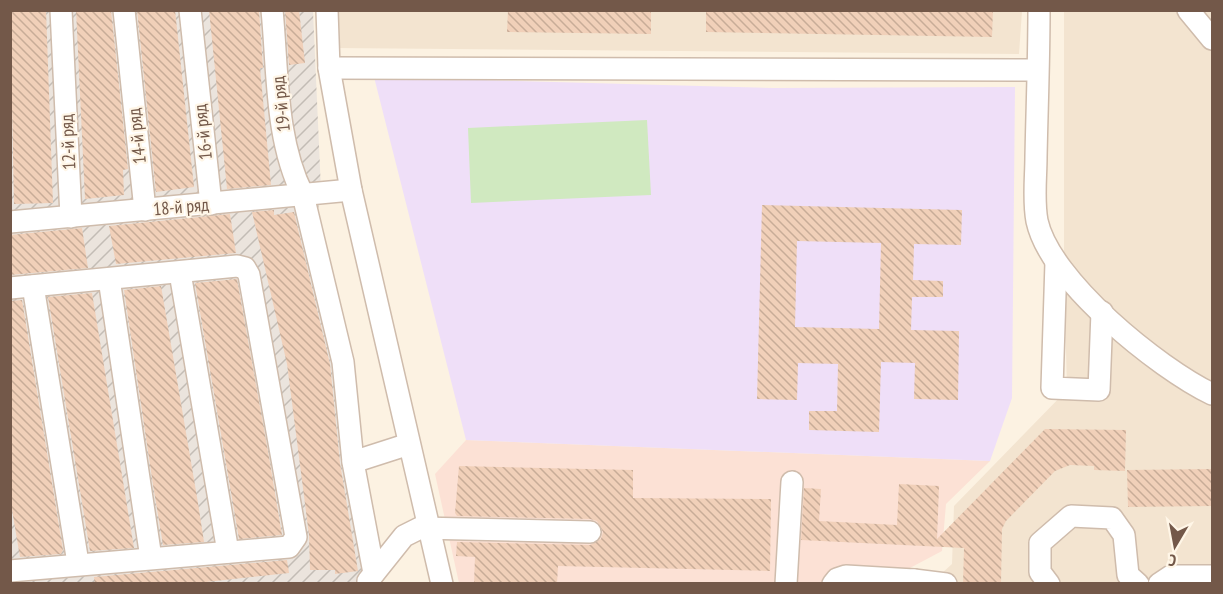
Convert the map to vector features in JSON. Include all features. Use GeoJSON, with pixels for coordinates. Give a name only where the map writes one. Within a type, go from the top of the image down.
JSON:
{"type":"FeatureCollection","features":[{"type":"Feature","properties":{"kind":"street","name":"12-й ряд"},"geometry":{"type":"LineString","coordinates":[[61,10],[71,217]]}},
{"type":"Feature","properties":{"kind":"street","name":"14-й ряд"},"geometry":{"type":"LineString","coordinates":[[124,10],[146,210]]}},
{"type":"Feature","properties":{"kind":"street","name":"16-й ряд"},"geometry":{"type":"LineString","coordinates":[[190,10],[211,204]]}},
{"type":"Feature","properties":{"kind":"street","name":"19-й ряд"},"geometry":{"type":"LineString","coordinates":[[272,10],[286,150],[293,176],[303,195],[343,362],[353,462],[370,578]]}},
{"type":"Feature","properties":{"kind":"street"},"geometry":{"type":"LineString","coordinates":[[327,10],[329,68],[351,190],[442,584]]}},
{"type":"Feature","properties":{"kind":"street"},"geometry":{"type":"LineString","coordinates":[[1039,10],[1035,201],[1041,235],[1056,262],[1102,312],[1160,362],[1212,394]]}},
{"type":"Feature","properties":{"kind":"street"},"geometry":{"type":"LineString","coordinates":[[1188,10],[1212,39]]}},
{"type":"Feature","properties":{"kind":"street"},"geometry":{"type":"LineString","coordinates":[[329,68],[1037,70]]}},
{"type":"Feature","properties":{"kind":"street","name":"18-й ряд"},"geometry":{"type":"LineString","coordinates":[[10,222],[351,190]]}},
{"type":"Feature","properties":{"kind":"street"},"geometry":{"type":"LineString","coordinates":[[1056,262],[1052,388],[1100,390],[1102,312]]}},
{"type":"Feature","properties":{"kind":"street"},"geometry":{"type":"LineString","coordinates":[[10,288],[237,266],[245,268],[249,275],[296,537],[290,547],[78,563],[12,571]]}},
{"type":"Feature","properties":{"kind":"street"},"geometry":{"type":"LineString","coordinates":[[180,273],[228,552]]}},
{"type":"Feature","properties":{"kind":"street"},"geometry":{"type":"LineString","coordinates":[[109,279],[151,558]]}},
{"type":"Feature","properties":{"kind":"street"},"geometry":{"type":"LineString","coordinates":[[33,286],[78,563]]}},
{"type":"Feature","properties":{"kind":"street"},"geometry":{"type":"LineString","coordinates":[[353,462],[409,444]]}},
{"type":"Feature","properties":{"kind":"street"},"geometry":{"type":"LineString","coordinates":[[786,584],[792,482]]}},
{"type":"Feature","properties":{"kind":"street"},"geometry":{"type":"LineString","coordinates":[[1049,584],[1040,572],[1040,543],[1071,516],[1112,518],[1124,535],[1128,575],[1138,584]]}},
{"type":"Feature","properties":{"kind":"street"},"geometry":{"type":"LineString","coordinates":[[370,578],[411,530],[428,528],[590,532]]}},
{"type":"Feature","properties":{"kind":"street"},"geometry":{"type":"LineString","coordinates":[[833,584],[837,579],[846,576],[946,584]]}},
{"type":"Feature","properties":{"kind":"street"},"geometry":{"type":"LineString","coordinates":[[1159,584],[1171,576],[1200,578]]}},
{"type":"Feature","properties":{"kind":"shaded area"},"geometry":{"type":"Polygon","coordinates":[[[10,11],[313,11],[321,190],[316,224],[374,583],[11,583],[10,11]]]}},
{"type":"Feature","properties":{"kind":"shaded area"},"geometry":{"type":"Polygon","coordinates":[[[334,11],[1022,11],[1019,54],[335,48],[334,11]]]}},
{"type":"Feature","properties":{"kind":"shaded area"},"geometry":{"type":"Polygon","coordinates":[[[1064,11],[1212,11],[1212,583],[930,584],[952,564],[954,506],[1067,390],[1064,270],[1064,11]]]}},
{"type":"Feature","properties":{"kind":"shaded area"},"geometry":{"type":"Polygon","coordinates":[[[374,77],[773,88],[1015,87],[1012,398],[990,461],[466,440],[374,77]]]}},
{"type":"Feature","properties":{"kind":"shaded area"},"geometry":{"type":"Polygon","coordinates":[[[466,440],[990,461],[946,504],[942,551],[891,578],[890,584],[459,583],[435,474],[466,440]]]}},
{"type":"Feature","properties":{"kind":"green space"},"geometry":{"type":"Polygon","coordinates":[[[647,120],[651,195],[471,203],[468,128],[647,120]]]}},
{"type":"Feature","properties":{"kind":"building"},"geometry":{"type":"Polygon","coordinates":[[[10,10],[46,10],[53,203],[14,204],[10,10]]]}},
{"type":"Feature","properties":{"kind":"building"},"geometry":{"type":"Polygon","coordinates":[[[76,10],[111,10],[128,169],[123,170],[124,195],[85,199],[76,10]]]}},
{"type":"Feature","properties":{"kind":"building"},"geometry":{"type":"Polygon","coordinates":[[[137,10],[175,10],[194,187],[156,192],[137,10]]]}},
{"type":"Feature","properties":{"kind":"building"},"geometry":{"type":"Polygon","coordinates":[[[209,10],[259,10],[263,68],[260,68],[271,185],[227,189],[209,10]]]}},
{"type":"Feature","properties":{"kind":"building"},"geometry":{"type":"Polygon","coordinates":[[[285,10],[299,10],[305,63],[289,65],[285,10]]]}},
{"type":"Feature","properties":{"kind":"building"},"geometry":{"type":"Polygon","coordinates":[[[508,10],[651,10],[651,34],[507,32],[508,10]]]}},
{"type":"Feature","properties":{"kind":"building"},"geometry":{"type":"Polygon","coordinates":[[[706,10],[993,10],[992,37],[706,32],[706,10]]]}},
{"type":"Feature","properties":{"kind":"building"},"geometry":{"type":"Polygon","coordinates":[[[762,205],[962,210],[961,245],[914,244],[913,280],[943,281],[943,297],[912,297],[911,330],[959,331],[958,400],[914,399],[915,363],[881,362],[879,432],[809,430],[809,411],[837,411],[838,364],[798,363],[797,400],[757,399],[762,205]],[[797,241],[795,327],[879,329],[881,243],[797,241]]]}},
{"type":"Feature","properties":{"kind":"building"},"geometry":{"type":"Polygon","coordinates":[[[274,210],[274,215],[294,212],[330,364],[340,463],[358,571],[335,574],[335,570],[310,570],[309,535],[287,364],[252,212],[274,210]]]}},
{"type":"Feature","properties":{"kind":"building"},"geometry":{"type":"Polygon","coordinates":[[[230,214],[236,253],[116,264],[109,226],[230,214]]]}},
{"type":"Feature","properties":{"kind":"building"},"geometry":{"type":"Polygon","coordinates":[[[82,228],[88,268],[10,275],[10,235],[82,228]]]}},
{"type":"Feature","properties":{"kind":"building"},"geometry":{"type":"Polygon","coordinates":[[[237,279],[282,535],[239,539],[195,283],[237,279]]]}},
{"type":"Feature","properties":{"kind":"building"},"geometry":{"type":"Polygon","coordinates":[[[161,286],[204,542],[163,545],[124,290],[161,286]]]}},
{"type":"Feature","properties":{"kind":"building"},"geometry":{"type":"Polygon","coordinates":[[[92,293],[134,548],[90,551],[48,297],[92,293]]]}},
{"type":"Feature","properties":{"kind":"building"},"geometry":{"type":"Polygon","coordinates":[[[22,300],[63,550],[61,554],[20,557],[10,498],[10,301],[22,300]]]}},
{"type":"Feature","properties":{"kind":"building"},"geometry":{"type":"Polygon","coordinates":[[[1045,429],[1126,430],[1125,471],[1094,470],[1094,466],[1070,465],[1055,471],[1006,521],[1002,529],[1001,584],[963,584],[964,548],[801,540],[804,488],[821,489],[819,521],[897,525],[899,484],[939,486],[937,539],[1045,429]]]}},
{"type":"Feature","properties":{"kind":"building"},"geometry":{"type":"Polygon","coordinates":[[[459,466],[633,470],[633,498],[771,499],[770,571],[558,566],[557,584],[474,584],[475,557],[456,556],[457,542],[590,545],[601,539],[603,532],[597,521],[590,519],[457,516],[455,513],[459,466]]]}},
{"type":"Feature","properties":{"kind":"building"},"geometry":{"type":"Polygon","coordinates":[[[1212,469],[1212,506],[1128,507],[1127,470],[1212,469]]]}},
{"type":"Feature","properties":{"kind":"building"},"geometry":{"type":"Polygon","coordinates":[[[287,560],[289,573],[188,584],[95,584],[94,577],[287,560]]]}}]}
